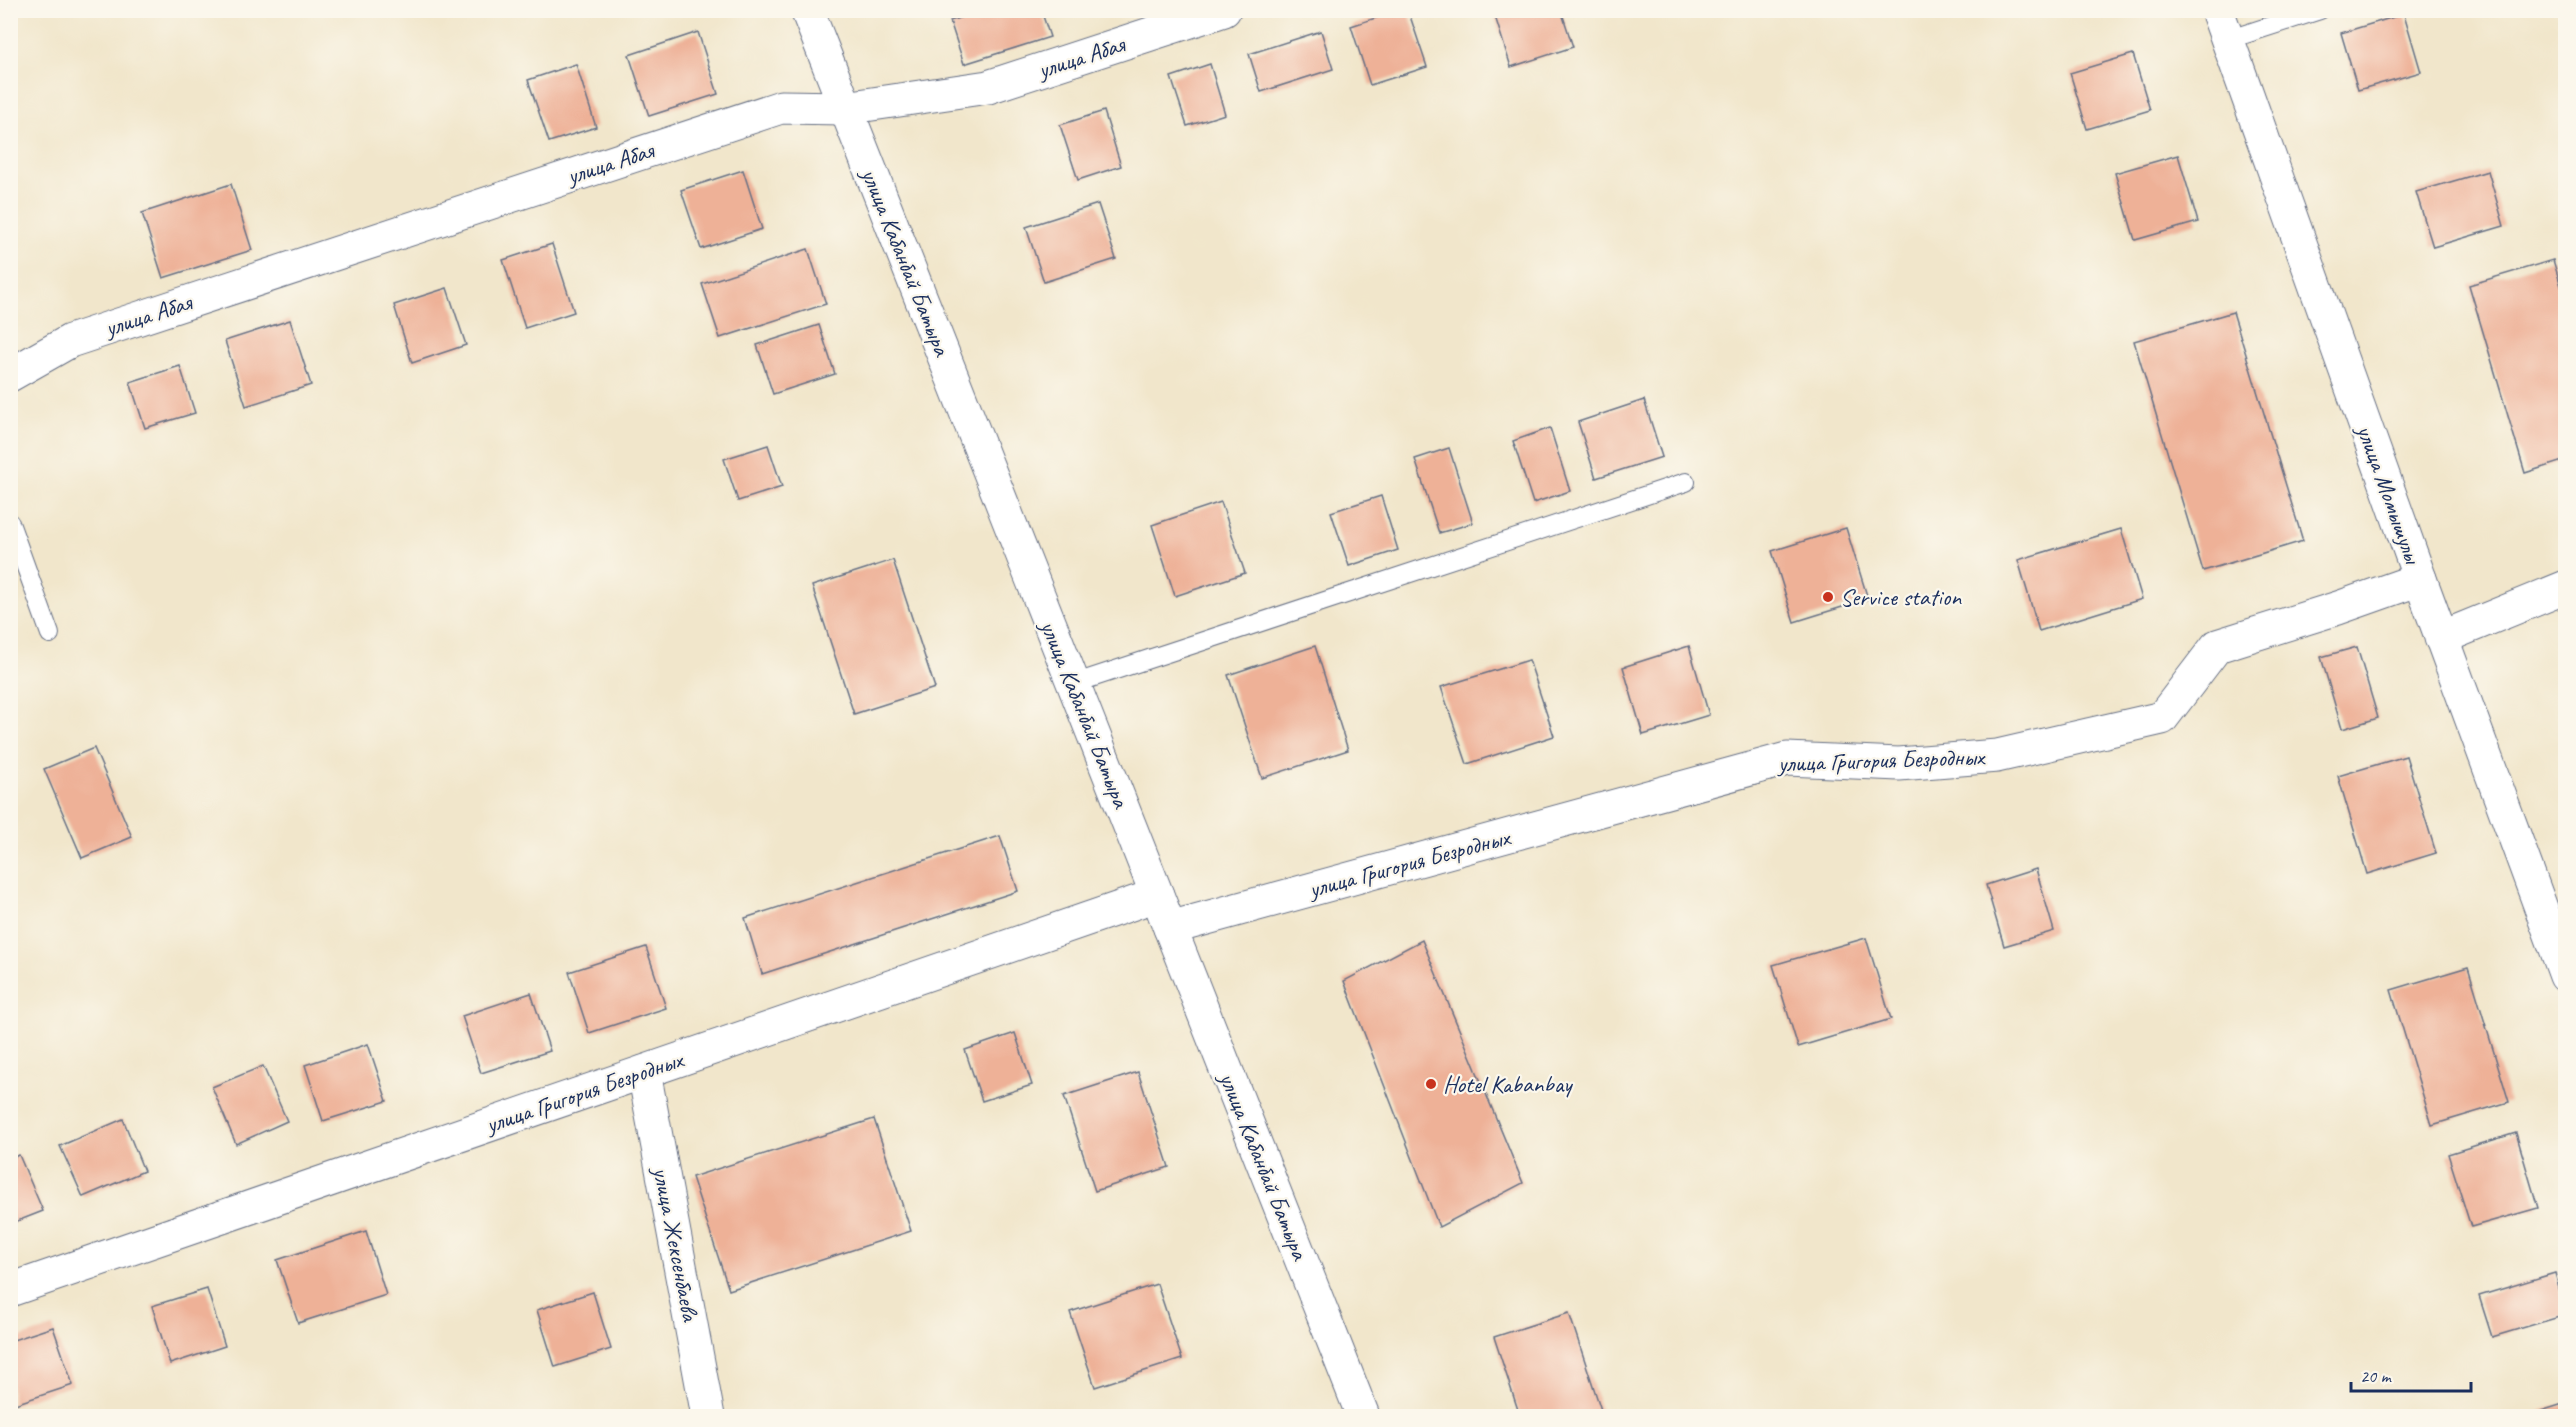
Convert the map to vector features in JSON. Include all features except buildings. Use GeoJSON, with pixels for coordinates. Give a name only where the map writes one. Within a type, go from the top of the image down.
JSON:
{"type":"FeatureCollection","features":[{"type":"Feature","properties":{"kind":"street","name":"улица Кабанбай Батыра"},"geometry":{"type":"LineString","coordinates":[[807,10],[1363,1416]]}},
{"type":"Feature","properties":{"kind":"street","name":"улица Абая"},"geometry":{"type":"LineString","coordinates":[[10,375],[70,341],[781,107],[845,108],[988,87],[1224,10]]}},
{"type":"Feature","properties":{"kind":"street","name":"улица Момышулы"},"geometry":{"type":"LineString","coordinates":[[2222,25],[2441,638],[2565,976]]}},
{"type":"Feature","properties":{"kind":"street","name":"улица Григория Безродных"},"geometry":{"type":"LineString","coordinates":[[1170,928],[1787,759],[1899,764],[1997,756],[2162,718],[2217,646],[2338,608],[2420,579]]}},
{"type":"Feature","properties":{"kind":"street"},"geometry":{"type":"LineString","coordinates":[[2441,638],[2565,587]]}},
{"type":"Feature","properties":{"kind":"street","name":"улица Григория Безродных"},"geometry":{"type":"LineString","coordinates":[[10,1290],[1157,895]]}},
{"type":"Feature","properties":{"kind":"street","name":"улица Жексенбаева"},"geometry":{"type":"LineString","coordinates":[[644,1072],[708,1416]]}},
{"type":"Feature","properties":{"kind":"lane"},"geometry":{"type":"LineString","coordinates":[[2222,25],[2320,10]]}},
{"type":"Feature","properties":{"kind":"lane"},"geometry":{"type":"LineString","coordinates":[[1073,684],[1686,482]]}},
{"type":"Feature","properties":{"kind":"lane"},"geometry":{"type":"LineString","coordinates":[[10,523],[50,634]]}},
{"type":"Feature","properties":{"kind":"place","name":"Service station"},"geometry":{"type":"Point","coordinates":[1828,597]}},
{"type":"Feature","properties":{"kind":"place","name":"Hotel Kabanbay"},"geometry":{"type":"Point","coordinates":[1431,1084]}}]}
